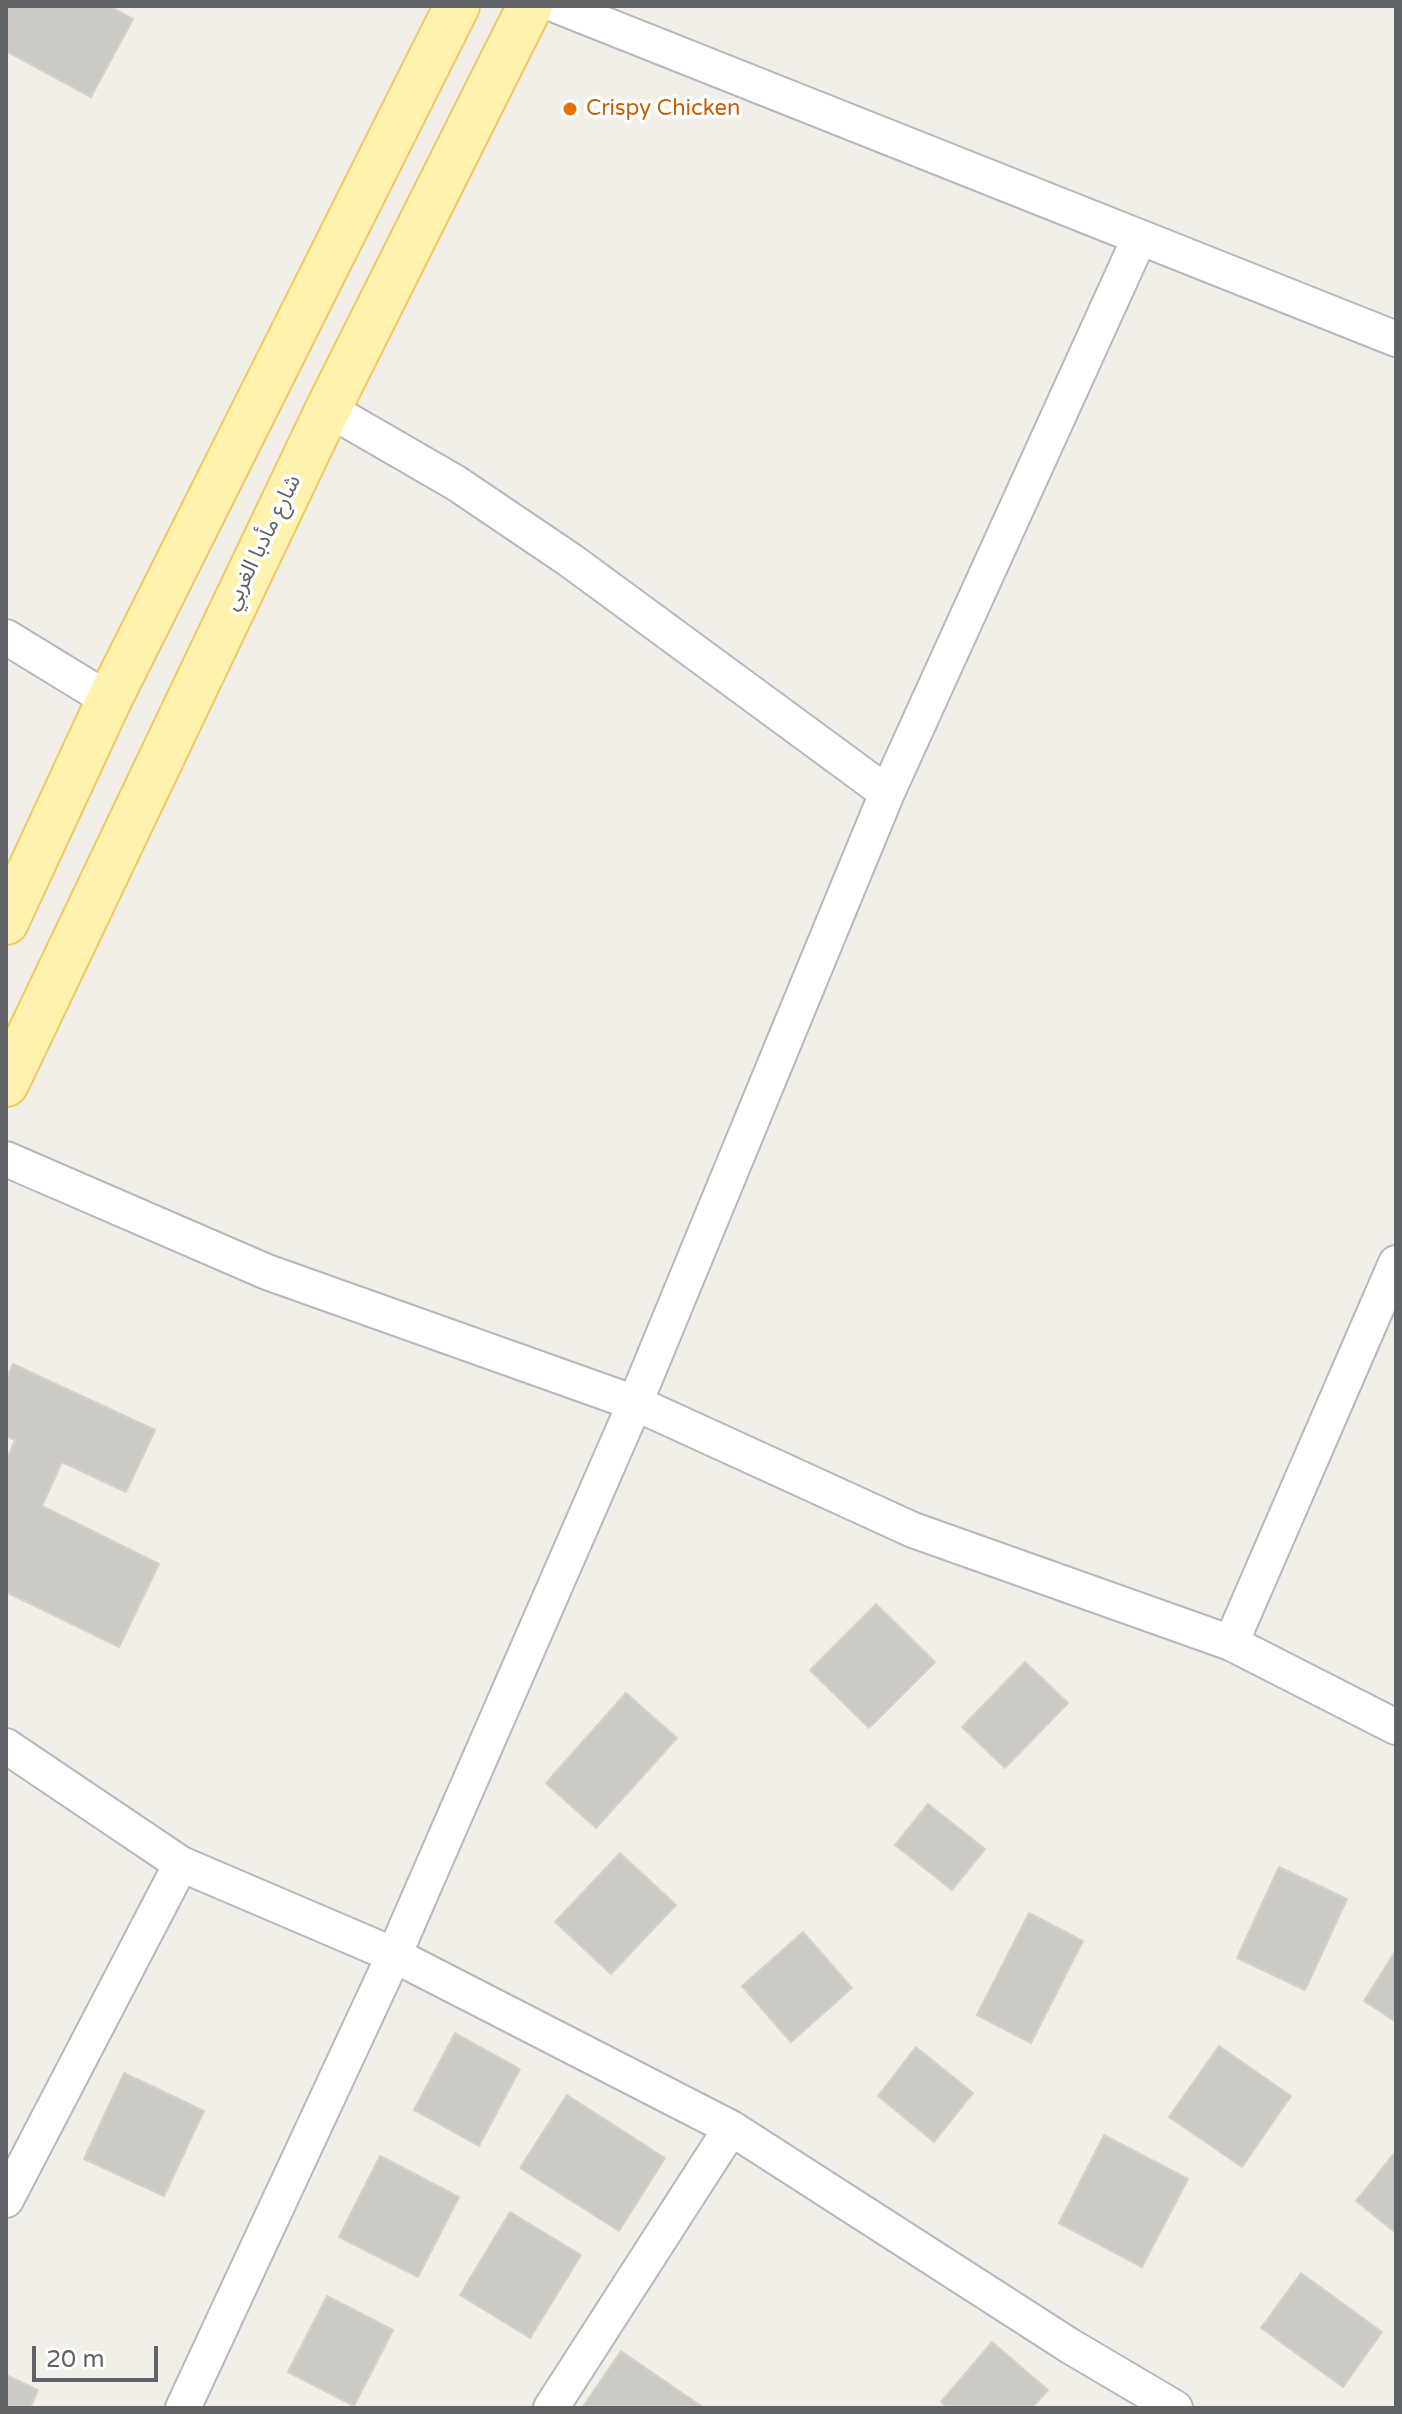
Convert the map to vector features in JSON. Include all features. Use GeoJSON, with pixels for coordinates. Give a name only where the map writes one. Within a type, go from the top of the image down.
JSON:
{"type":"FeatureCollection","features":[{"type":"Feature","properties":{"kind":"main road"},"geometry":{"type":"LineString","coordinates":[[6,922],[109,700],[457,6]]}},
{"type":"Feature","properties":{"kind":"main road","name":"شارع مأدبا الغربي"},"geometry":{"type":"LineString","coordinates":[[6,1084],[328,409],[530,6]]}},
{"type":"Feature","properties":{"kind":"street"},"geometry":{"type":"LineString","coordinates":[[558,6],[1396,339]]}},
{"type":"Feature","properties":{"kind":"street"},"geometry":{"type":"LineString","coordinates":[[183,2408],[394,1955],[635,1403],[887,793],[1139,239]]}},
{"type":"Feature","properties":{"kind":"street"},"geometry":{"type":"LineString","coordinates":[[328,409],[456,483],[570,560],[887,793]]}},
{"type":"Feature","properties":{"kind":"street"},"geometry":{"type":"LineString","coordinates":[[6,637],[109,700]]}},
{"type":"Feature","properties":{"kind":"street"},"geometry":{"type":"LineString","coordinates":[[6,1159],[267,1272],[635,1403],[913,1530],[1231,1643],[1396,1727]]}},
{"type":"Feature","properties":{"kind":"street"},"geometry":{"type":"LineString","coordinates":[[1231,1643],[1396,1263]]}},
{"type":"Feature","properties":{"kind":"street"},"geometry":{"type":"LineString","coordinates":[[6,1746],[181,1864],[394,1955],[731,2128],[1070,2346],[1175,2408]]}},
{"type":"Feature","properties":{"kind":"street"},"geometry":{"type":"LineString","coordinates":[[6,2200],[181,1864]]}},
{"type":"Feature","properties":{"kind":"street"},"geometry":{"type":"LineString","coordinates":[[551,2408],[731,2128]]}},
{"type":"Feature","properties":{"kind":"building"},"geometry":{"type":"Polygon","coordinates":[[[6,6],[109,6],[133,19],[91,97],[6,51],[6,6]]]}},
{"type":"Feature","properties":{"kind":"building"},"geometry":{"type":"Polygon","coordinates":[[[13,1364],[155,1430],[126,1492],[62,1462],[42,1506],[159,1564],[119,1647],[6,1592],[6,1461],[15,1440],[6,1436],[6,1379],[13,1364]]]}},
{"type":"Feature","properties":{"kind":"building"},"geometry":{"type":"Polygon","coordinates":[[[876,1604],[935,1662],[869,1728],[810,1670],[876,1604]]]}},
{"type":"Feature","properties":{"kind":"building"},"geometry":{"type":"Polygon","coordinates":[[[1025,1662],[1068,1703],[1005,1768],[962,1727],[1025,1662]]]}},
{"type":"Feature","properties":{"kind":"building"},"geometry":{"type":"Polygon","coordinates":[[[626,1693],[677,1738],[596,1828],[546,1783],[626,1693]]]}},
{"type":"Feature","properties":{"kind":"building"},"geometry":{"type":"Polygon","coordinates":[[[928,1804],[985,1849],[952,1890],[895,1845],[928,1804]]]}},
{"type":"Feature","properties":{"kind":"building"},"geometry":{"type":"Polygon","coordinates":[[[620,1853],[676,1905],[611,1974],[555,1922],[620,1853]]]}},
{"type":"Feature","properties":{"kind":"building"},"geometry":{"type":"Polygon","coordinates":[[[1279,1867],[1347,1899],[1305,1990],[1237,1958],[1279,1867]]]}},
{"type":"Feature","properties":{"kind":"building"},"geometry":{"type":"Polygon","coordinates":[[[1029,1913],[1083,1941],[1031,2043],[977,2015],[1029,1913]]]}},
{"type":"Feature","properties":{"kind":"building"},"geometry":{"type":"Polygon","coordinates":[[[803,1932],[852,1988],[791,2042],[742,1986],[803,1932]]]}},
{"type":"Feature","properties":{"kind":"building"},"geometry":{"type":"Polygon","coordinates":[[[1396,1950],[1396,2022],[1364,2001],[1396,1950]]]}},
{"type":"Feature","properties":{"kind":"building"},"geometry":{"type":"Polygon","coordinates":[[[455,2033],[520,2069],[479,2146],[414,2110],[455,2033]]]}},
{"type":"Feature","properties":{"kind":"building"},"geometry":{"type":"Polygon","coordinates":[[[1219,2046],[1291,2096],[1242,2167],[1169,2117],[1219,2046]]]}},
{"type":"Feature","properties":{"kind":"building"},"geometry":{"type":"Polygon","coordinates":[[[916,2047],[973,2093],[934,2142],[878,2096],[916,2047]]]}},
{"type":"Feature","properties":{"kind":"building"},"geometry":{"type":"Polygon","coordinates":[[[124,2073],[204,2111],[164,2196],[84,2159],[124,2073]]]}},
{"type":"Feature","properties":{"kind":"building"},"geometry":{"type":"Polygon","coordinates":[[[567,2095],[665,2158],[619,2231],[520,2168],[567,2095]]]}},
{"type":"Feature","properties":{"kind":"building"},"geometry":{"type":"Polygon","coordinates":[[[1104,2135],[1188,2179],[1142,2267],[1059,2223],[1104,2135]]]}},
{"type":"Feature","properties":{"kind":"building"},"geometry":{"type":"Polygon","coordinates":[[[1396,2151],[1396,2233],[1356,2201],[1396,2151]]]}},
{"type":"Feature","properties":{"kind":"building"},"geometry":{"type":"Polygon","coordinates":[[[380,2156],[459,2197],[418,2277],[339,2237],[380,2156]]]}},
{"type":"Feature","properties":{"kind":"building"},"geometry":{"type":"Polygon","coordinates":[[[510,2212],[581,2255],[530,2338],[460,2295],[510,2212]]]}},
{"type":"Feature","properties":{"kind":"building"},"geometry":{"type":"Polygon","coordinates":[[[1301,2273],[1382,2332],[1343,2387],[1261,2328],[1301,2273]]]}},
{"type":"Feature","properties":{"kind":"building"},"geometry":{"type":"Polygon","coordinates":[[[327,2296],[393,2330],[354,2406],[288,2372],[327,2296]]]}},
{"type":"Feature","properties":{"kind":"building"},"geometry":{"type":"Polygon","coordinates":[[[992,2342],[1048,2390],[1032,2408],[948,2408],[941,2402],[992,2342]]]}},
{"type":"Feature","properties":{"kind":"building"},"geometry":{"type":"Polygon","coordinates":[[[621,2351],[704,2408],[582,2408],[621,2351]]]}},
{"type":"Feature","properties":{"kind":"building"},"geometry":{"type":"Polygon","coordinates":[[[6,2375],[38,2390],[30,2408],[6,2408],[6,2375]]]}},
{"type":"Feature","properties":{"kind":"place","name":"Crispy Chicken"},"geometry":{"type":"Point","coordinates":[570,109]}}]}
